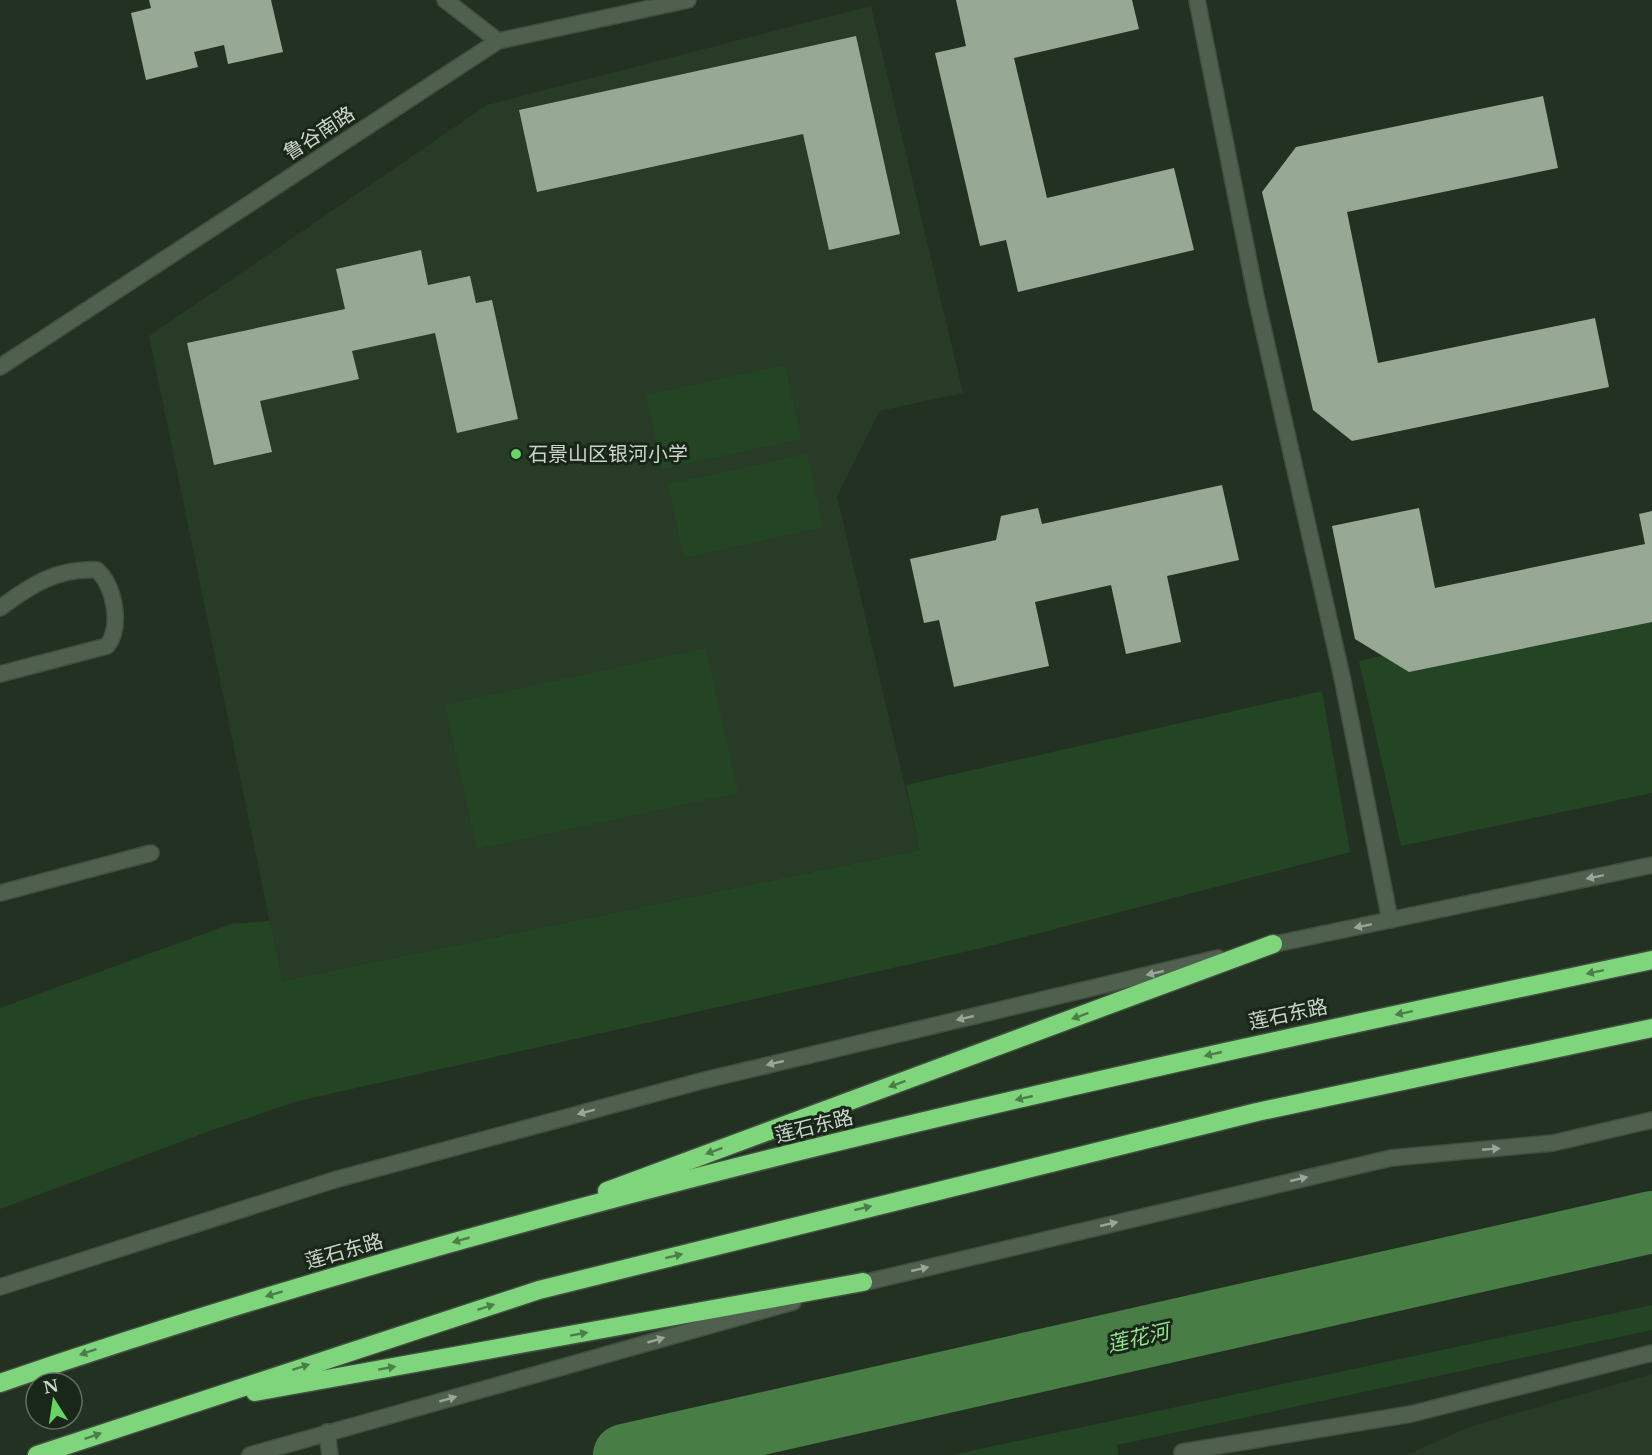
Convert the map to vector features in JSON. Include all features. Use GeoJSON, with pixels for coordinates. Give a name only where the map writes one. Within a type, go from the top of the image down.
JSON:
{"type":"FeatureCollection","features":[{"type":"Feature","properties":{"kind":"highway"},"geometry":{"type":"LineString","coordinates":[[518,1224],[1273,944]]}},
{"type":"Feature","properties":{"kind":"highway","name":"莲石东路"},"geometry":{"type":"LineString","coordinates":[[0,1383],[164,1326],[518,1224],[873,1134],[1243,1047],[1652,960]]}},
{"type":"Feature","properties":{"kind":"highway"},"geometry":{"type":"LineString","coordinates":[[37,1455],[551,1287],[1257,1112],[1652,1028]]}},
{"type":"Feature","properties":{"kind":"highway"},"geometry":{"type":"LineString","coordinates":[[185,1405],[863,1282]]}},
{"type":"Feature","properties":{"kind":"street"},"geometry":{"type":"LineString","coordinates":[[445,0],[498,41]]}},
{"type":"Feature","properties":{"kind":"street","name":"鲁谷南路"},"geometry":{"type":"LineString","coordinates":[[0,367],[498,41],[688,0]]}},
{"type":"Feature","properties":{"kind":"street"},"geometry":{"type":"LineString","coordinates":[[1197,0],[1256,297],[1341,677],[1390,920]]}},
{"type":"Feature","properties":{"kind":"street"},"geometry":{"type":"LineString","coordinates":[[0,608],[35,583],[86,569],[97,570],[106,579],[117,625],[114,637],[107,646],[0,674]]}},
{"type":"Feature","properties":{"kind":"street"},"geometry":{"type":"LineString","coordinates":[[0,893],[150,853]]}},
{"type":"Feature","properties":{"kind":"street"},"geometry":{"type":"LineString","coordinates":[[0,1287],[334,1180],[701,1081],[1273,944],[1652,865]]}},
{"type":"Feature","properties":{"kind":"street"},"geometry":{"type":"LineString","coordinates":[[250,1455],[280,1450],[327,1432],[863,1282],[1391,1158],[1553,1143],[1652,1120]]}},
{"type":"Feature","properties":{"kind":"street"},"geometry":{"type":"LineString","coordinates":[[1183,1455],[1182,1452],[1411,1414],[1652,1353]]}},
{"type":"Feature","properties":{"kind":"street"},"geometry":{"type":"LineString","coordinates":[[327,1432],[330,1455]]}},
{"type":"Feature","properties":{"kind":"shaded area","name":"石景山区银河小学"},"geometry":{"type":"Polygon","coordinates":[[[871,6],[963,393],[880,411],[837,496],[920,850],[282,981],[149,336],[487,105],[871,6]]]}},
{"type":"Feature","properties":{"kind":"shaded area"},"geometry":{"type":"Polygon","coordinates":[[[785,365],[801,439],[662,469],[646,395],[785,365]]]}},
{"type":"Feature","properties":{"kind":"shaded area"},"geometry":{"type":"Polygon","coordinates":[[[807,454],[823,527],[684,558],[668,484],[807,454]]]}},
{"type":"Feature","properties":{"kind":"shaded area"},"geometry":{"type":"Polygon","coordinates":[[[1652,597],[1652,793],[1401,846],[1359,661],[1652,597]]]}},
{"type":"Feature","properties":{"kind":"shaded area"},"geometry":{"type":"Polygon","coordinates":[[[706,648],[738,793],[477,849],[445,705],[706,648]]]}},
{"type":"Feature","properties":{"kind":"shaded area"},"geometry":{"type":"Polygon","coordinates":[[[1322,691],[1350,852],[982,948],[298,1101],[215,1129],[0,1209],[0,1008],[231,924],[270,921],[282,981],[920,850],[906,785],[1322,691]]]}},
{"type":"Feature","properties":{"kind":"shaded area"},"geometry":{"type":"Polygon","coordinates":[[[1652,1305],[1652,1330],[1117,1445],[1118,1455],[952,1455],[1652,1305]]]}},
{"type":"Feature","properties":{"kind":"shaded area"},"geometry":{"type":"Polygon","coordinates":[[[1652,1374],[1652,1455],[1406,1455],[1472,1426],[1652,1374]]]}},
{"type":"Feature","properties":{"kind":"building"},"geometry":{"type":"Polygon","coordinates":[[[149,0],[271,0],[283,52],[228,64],[224,45],[194,52],[198,67],[146,80],[131,13],[151,8],[149,0]]]}},
{"type":"Feature","properties":{"kind":"building"},"geometry":{"type":"Polygon","coordinates":[[[956,0],[1132,0],[1139,29],[1014,58],[1047,198],[1174,168],[1194,250],[1018,292],[1006,240],[980,246],[935,53],[966,46],[956,0]]]}},
{"type":"Feature","properties":{"kind":"building"},"geometry":{"type":"Polygon","coordinates":[[[856,36],[900,234],[829,250],[803,134],[537,192],[519,110],[856,36]]]}},
{"type":"Feature","properties":{"kind":"building"},"geometry":{"type":"Polygon","coordinates":[[[1543,96],[1558,168],[1347,212],[1378,363],[1595,318],[1609,387],[1352,441],[1313,410],[1262,192],[1296,147],[1543,96]]]}},
{"type":"Feature","properties":{"kind":"building"},"geometry":{"type":"Polygon","coordinates":[[[421,250],[428,285],[470,276],[476,303],[492,300],[518,419],[457,433],[435,333],[352,351],[359,379],[260,401],[272,452],[214,465],[187,343],[345,309],[336,269],[421,250]]]}},
{"type":"Feature","properties":{"kind":"building"},"geometry":{"type":"Polygon","coordinates":[[[1222,485],[1239,560],[1167,576],[1181,642],[1126,654],[1111,585],[1035,602],[1049,666],[954,687],[939,620],[924,623],[910,559],[996,540],[1001,516],[1038,508],[1042,524],[1222,485]]]}},
{"type":"Feature","properties":{"kind":"building"},"geometry":{"type":"Polygon","coordinates":[[[1419,508],[1435,588],[1645,544],[1639,514],[1652,511],[1652,622],[1409,672],[1355,639],[1332,526],[1419,508]]]}},
{"type":"Feature","properties":{"kind":"waterway","name":"莲花河"},"geometry":{"type":"LineString","coordinates":[[624,1455],[1652,1222]]}},
{"type":"Feature","properties":{"kind":"place","name":"石景山区银河小学"},"geometry":{"type":"Point","coordinates":[516,454]}}]}
